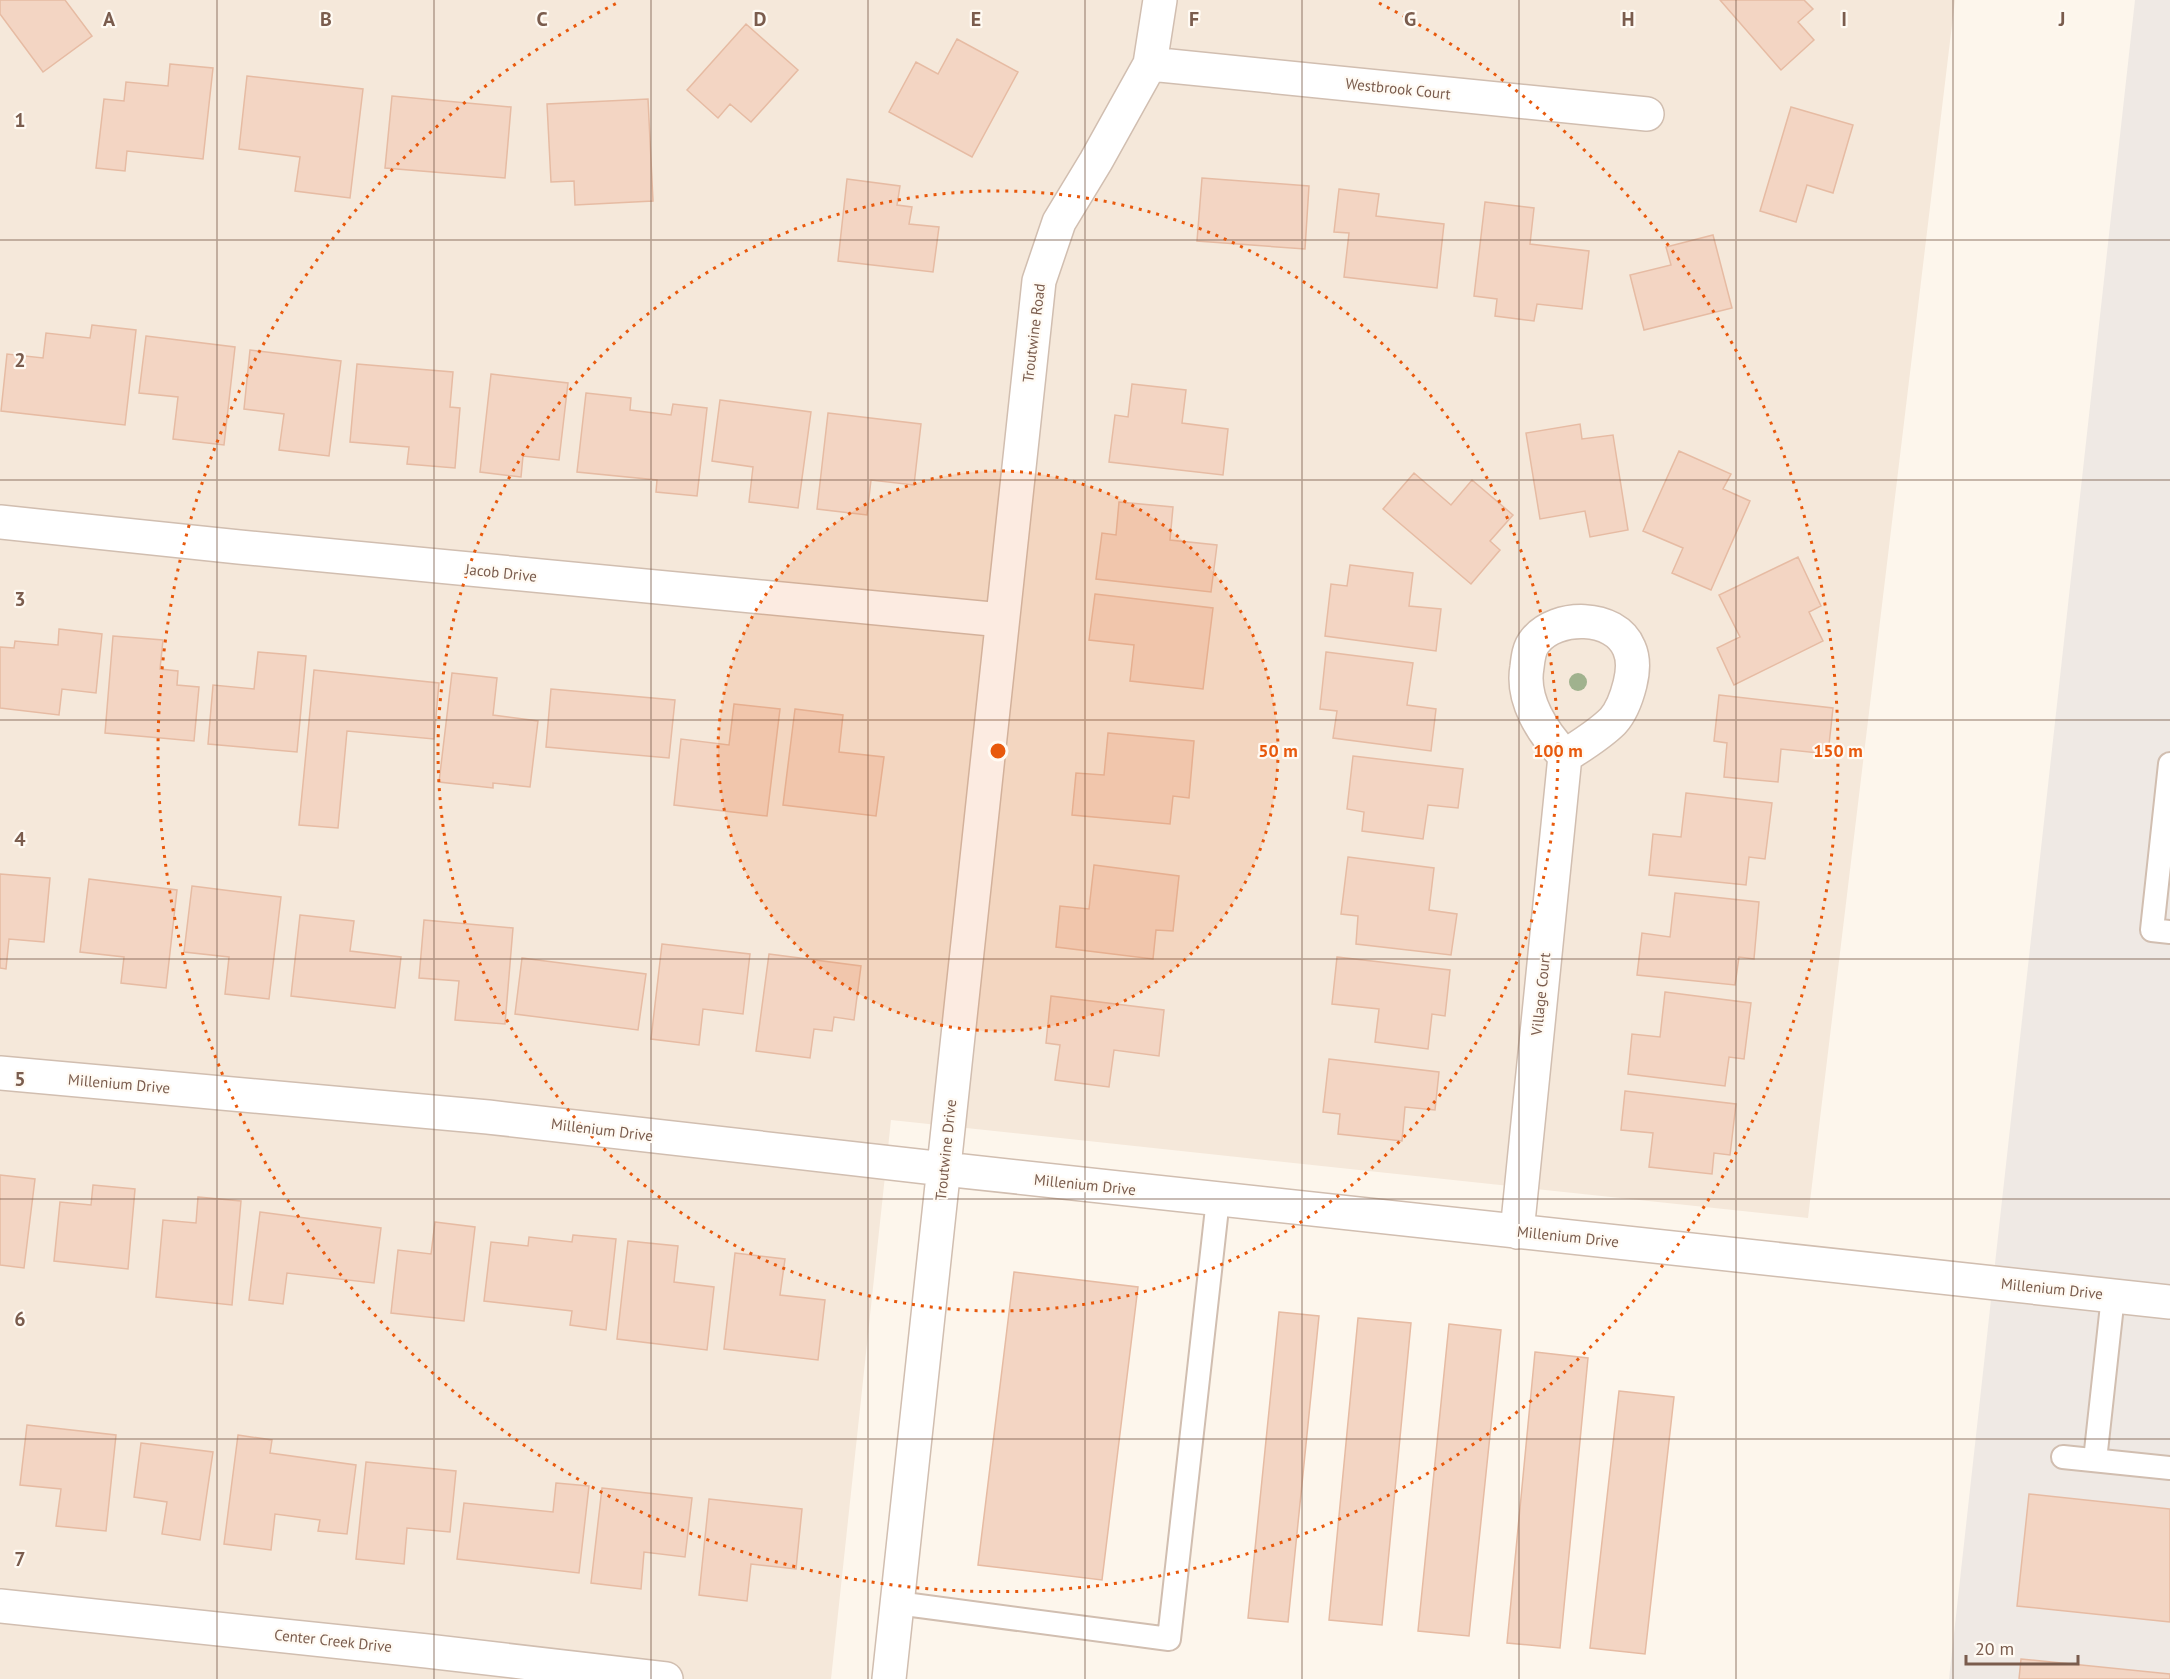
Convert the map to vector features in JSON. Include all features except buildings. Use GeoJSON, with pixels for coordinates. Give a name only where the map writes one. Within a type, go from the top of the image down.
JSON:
{"type":"FeatureCollection","features":[{"type":"Feature","properties":{"kind":"street","name":"Troutwine Road"},"geometry":{"type":"LineString","coordinates":[[1002,620],[1039,281],[1059,222],[1150,64],[1160,0]]}},
{"type":"Feature","properties":{"kind":"street","name":"Westbrook Court"},"geometry":{"type":"LineString","coordinates":[[1150,64],[1647,114]]}},
{"type":"Feature","properties":{"kind":"street","name":"Jacob Drive"},"geometry":{"type":"LineString","coordinates":[[0,522],[1002,620]]}},
{"type":"Feature","properties":{"kind":"street","name":"Troutwine Drive"},"geometry":{"type":"LineString","coordinates":[[889,1679],[1002,620]]}},
{"type":"Feature","properties":{"kind":"street","name":"Village Court"},"geometry":{"type":"LineString","coordinates":[[1517,1232],[1565,756]]}},
{"type":"Feature","properties":{"kind":"street","name":"Millenium Drive"},"geometry":{"type":"LineString","coordinates":[[0,1073],[488,1117],[944,1169],[2170,1302]]}},
{"type":"Feature","properties":{"kind":"street","name":"Center Creek Drive"},"geometry":{"type":"LineString","coordinates":[[0,1606],[666,1679]]}},
{"type":"Feature","properties":{"kind":"lane"},"geometry":{"type":"LineString","coordinates":[[2170,764],[2152,930],[2170,932]]}},
{"type":"Feature","properties":{"kind":"lane"},"geometry":{"type":"LineString","coordinates":[[897,1603],[1169,1639],[1218,1199]]}},
{"type":"Feature","properties":{"kind":"lane"},"geometry":{"type":"LineString","coordinates":[[2095,1460],[2113,1296]]}},
{"type":"Feature","properties":{"kind":"lane"},"geometry":{"type":"LineString","coordinates":[[2063,1457],[2170,1468]]}},
{"type":"Feature","properties":{"kind":"shaded area"},"geometry":{"type":"Polygon","coordinates":[[[0,0],[1955,0],[1808,1218],[891,1120],[831,1679],[0,1679],[0,0]]]}},
{"type":"Feature","properties":{"kind":"shaded area"},"geometry":{"type":"Polygon","coordinates":[[[2135,0],[2170,0],[2170,1679],[1949,1679],[2135,0]]]}}]}
